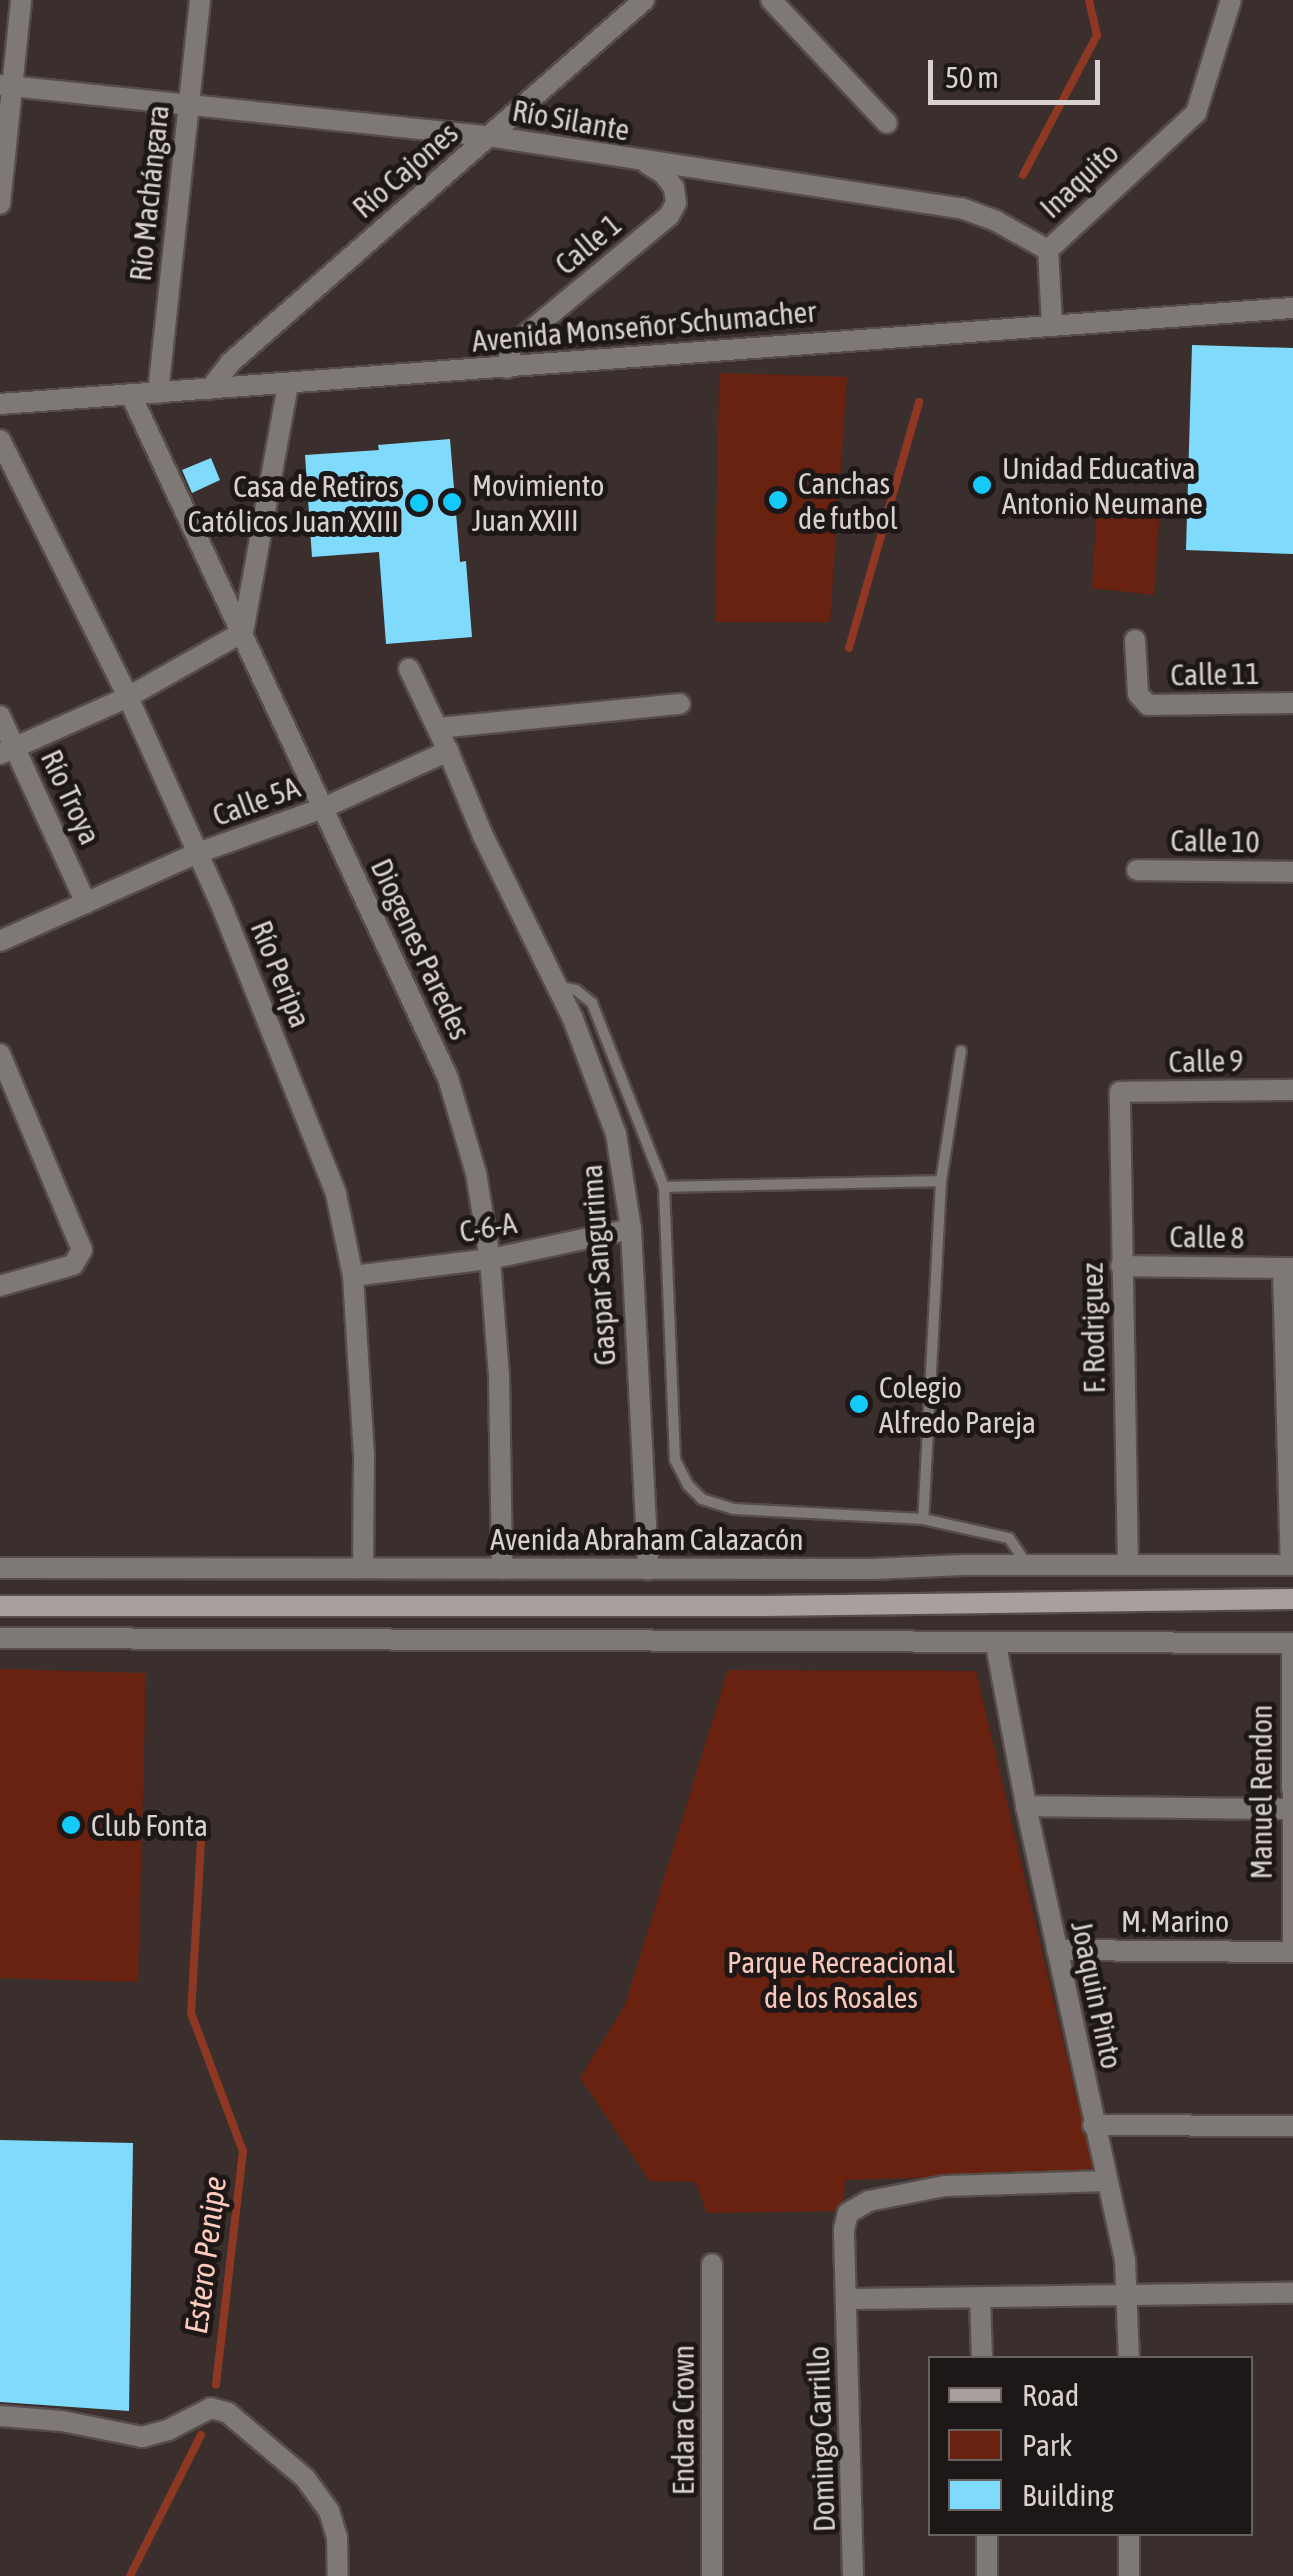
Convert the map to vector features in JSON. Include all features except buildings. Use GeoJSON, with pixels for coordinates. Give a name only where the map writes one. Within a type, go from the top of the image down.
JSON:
{"type":"FeatureCollection","features":[{"type":"Feature","properties":{"kind":"main road"},"geometry":{"type":"LineString","coordinates":[[0,1606],[764,1606],[1293,1599]]}},
{"type":"Feature","properties":{"kind":"street"},"geometry":{"type":"LineString","coordinates":[[0,204],[6,86],[20,0]]}},
{"type":"Feature","properties":{"kind":"street","name":"Río Machángara"},"geometry":{"type":"LineString","coordinates":[[158,393],[200,0]]}},
{"type":"Feature","properties":{"kind":"street","name":"Río Cajones"},"geometry":{"type":"LineString","coordinates":[[210,390],[230,363],[644,0]]}},
{"type":"Feature","properties":{"kind":"street"},"geometry":{"type":"LineString","coordinates":[[771,0],[888,124]]}},
{"type":"Feature","properties":{"kind":"street","name":"Inaquito"},"geometry":{"type":"LineString","coordinates":[[1048,250],[1196,112],[1231,0]]}},
{"type":"Feature","properties":{"kind":"street","name":"Río Silante"},"geometry":{"type":"LineString","coordinates":[[6,86],[488,136],[648,164],[710,168],[961,208],[996,221],[1048,250]]}},
{"type":"Feature","properties":{"kind":"street","name":"Calle 1"},"geometry":{"type":"LineString","coordinates":[[506,368],[511,347],[669,216],[676,203],[674,188],[664,174],[648,164]]}},
{"type":"Feature","properties":{"kind":"street"},"geometry":{"type":"LineString","coordinates":[[1048,250],[1052,323]]}},
{"type":"Feature","properties":{"kind":"street","name":"Avenida Monseñor Schumacher"},"geometry":{"type":"LineString","coordinates":[[0,404],[1293,308]]}},
{"type":"Feature","properties":{"kind":"street"},"geometry":{"type":"LineString","coordinates":[[7,751],[128,697],[244,632],[288,384]]}},
{"type":"Feature","properties":{"kind":"street","name":"Diogenes Paredes"},"geometry":{"type":"LineString","coordinates":[[131,395],[448,1078],[476,1173],[490,1259],[498,1375],[502,1569]]}},
{"type":"Feature","properties":{"kind":"street","name":"Río Peripa"},"geometry":{"type":"LineString","coordinates":[[0,440],[128,697],[224,912],[336,1194],[353,1276],[364,1455],[364,1568]]}},
{"type":"Feature","properties":{"kind":"street","name":"Calle 11"},"geometry":{"type":"LineString","coordinates":[[1135,640],[1138,694],[1148,705],[1293,703]]}},
{"type":"Feature","properties":{"kind":"street"},"geometry":{"type":"LineString","coordinates":[[409,670],[448,751]]}},
{"type":"Feature","properties":{"kind":"street"},"geometry":{"type":"LineString","coordinates":[[438,728],[680,704]]}},
{"type":"Feature","properties":{"kind":"street","name":"Río Troya"},"geometry":{"type":"LineString","coordinates":[[0,716],[7,751],[86,903]]}},
{"type":"Feature","properties":{"kind":"street","name":"Calle 5A"},"geometry":{"type":"LineString","coordinates":[[0,941],[195,854],[321,809],[448,751]]}},
{"type":"Feature","properties":{"kind":"street","name":"Gaspar Sangurima"},"geometry":{"type":"LineString","coordinates":[[448,751],[483,836],[556,986],[616,1134],[631,1229],[648,1570]]}},
{"type":"Feature","properties":{"kind":"street","name":"Calle 10"},"geometry":{"type":"LineString","coordinates":[[1137,870],[1293,872]]}},
{"type":"Feature","properties":{"kind":"street"},"geometry":{"type":"LineString","coordinates":[[0,1054],[82,1250],[73,1265],[0,1286]]}},
{"type":"Feature","properties":{"kind":"street","name":"Calle 9"},"geometry":{"type":"LineString","coordinates":[[1120,1092],[1293,1090]]}},
{"type":"Feature","properties":{"kind":"street","name":"F. Rodriguez"},"geometry":{"type":"LineString","coordinates":[[1120,1092],[1128,1564]]}},
{"type":"Feature","properties":{"kind":"street","name":"C-6-A"},"geometry":{"type":"LineString","coordinates":[[353,1276],[490,1259],[631,1229]]}},
{"type":"Feature","properties":{"kind":"street","name":"Calle 8"},"geometry":{"type":"LineString","coordinates":[[1121,1266],[1288,1268]]}},
{"type":"Feature","properties":{"kind":"street"},"geometry":{"type":"LineString","coordinates":[[1288,1268],[1292,1564]]}},
{"type":"Feature","properties":{"kind":"street","name":"Avenida Abraham Calazacón"},"geometry":{"type":"LineString","coordinates":[[0,1568],[648,1570],[1292,1564]]}},
{"type":"Feature","properties":{"kind":"street"},"geometry":{"type":"LineString","coordinates":[[0,1638],[996,1645],[1292,1643]]}},
{"type":"Feature","properties":{"kind":"street","name":"Manuel Rendon"},"geometry":{"type":"LineString","coordinates":[[1292,1643],[1289,1810],[1293,1941]]}},
{"type":"Feature","properties":{"kind":"street","name":"Joaquin Pinto"},"geometry":{"type":"LineString","coordinates":[[996,1645],[1129,2296],[1129,2356]]}},
{"type":"Feature","properties":{"kind":"street"},"geometry":{"type":"LineString","coordinates":[[1026,1806],[1289,1810]]}},
{"type":"Feature","properties":{"kind":"street","name":"M. Marino"},"geometry":{"type":"LineString","coordinates":[[1058,1950],[1293,1952]]}},
{"type":"Feature","properties":{"kind":"street"},"geometry":{"type":"LineString","coordinates":[[1093,2125],[1293,2126]]}},
{"type":"Feature","properties":{"kind":"street","name":"Domingo Carrillo"},"geometry":{"type":"LineString","coordinates":[[854,2576],[844,2229],[848,2212],[859,2205],[945,2186],[1107,2181]]}},
{"type":"Feature","properties":{"kind":"street","name":"Endara Crown"},"geometry":{"type":"LineString","coordinates":[[712,2264],[712,2576]]}},
{"type":"Feature","properties":{"kind":"street"},"geometry":{"type":"LineString","coordinates":[[846,2299],[1293,2293]]}},
{"type":"Feature","properties":{"kind":"street"},"geometry":{"type":"LineString","coordinates":[[980,2298],[982,2356]]}},
{"type":"Feature","properties":{"kind":"street"},"geometry":{"type":"LineString","coordinates":[[0,2416],[62,2421],[142,2437],[168,2430],[211,2408],[228,2413],[305,2478],[329,2511],[338,2536],[338,2576]]}},
{"type":"Feature","properties":{"kind":"street"},"geometry":{"type":"LineString","coordinates":[[987,2576],[988,2536]]}},
{"type":"Feature","properties":{"kind":"street"},"geometry":{"type":"LineString","coordinates":[[1130,2536],[1130,2576]]}},
{"type":"Feature","properties":{"kind":"lane"},"geometry":{"type":"LineString","coordinates":[[556,986],[576,990],[592,1004],[664,1187],[674,1460],[688,1485],[702,1499],[734,1508],[923,1519],[1009,1538],[1027,1564]]}},
{"type":"Feature","properties":{"kind":"lane"},"geometry":{"type":"LineString","coordinates":[[923,1519],[941,1181],[961,1051]]}},
{"type":"Feature","properties":{"kind":"lane"},"geometry":{"type":"LineString","coordinates":[[664,1187],[941,1181]]}},
{"type":"Feature","properties":{"kind":"green space","name":"Canchas de futbol"},"geometry":{"type":"Polygon","coordinates":[[[719,373],[847,377],[830,622],[715,622],[719,373]]]}},
{"type":"Feature","properties":{"kind":"green space"},"geometry":{"type":"Polygon","coordinates":[[[1097,504],[1160,506],[1154,595],[1092,588],[1097,504]]]}},
{"type":"Feature","properties":{"kind":"green space","name":"Club Fonta"},"geometry":{"type":"Polygon","coordinates":[[[0,1669],[146,1673],[138,1982],[0,1978],[0,1669]]]}},
{"type":"Feature","properties":{"kind":"green space","name":"Parque Recreacional de los Rosales"},"geometry":{"type":"Polygon","coordinates":[[[728,1670],[976,1671],[1094,2172],[845,2180],[843,2211],[707,2213],[695,2182],[650,2181],[580,2078],[625,2005],[728,1670]]]}},
{"type":"Feature","properties":{"kind":"waterway","name":"Estero Penipe"},"geometry":{"type":"LineString","coordinates":[[1023,175],[1097,35],[1089,0]]}},
{"type":"Feature","properties":{"kind":"waterway","name":"Estero Penipe"},"geometry":{"type":"LineString","coordinates":[[849,648],[919,402]]}},
{"type":"Feature","properties":{"kind":"waterway","name":"Estero Penipe"},"geometry":{"type":"LineString","coordinates":[[201,1841],[191,2013],[243,2151],[216,2384]]}},
{"type":"Feature","properties":{"kind":"waterway","name":"Estero Penipe"},"geometry":{"type":"LineString","coordinates":[[130,2576],[201,2435]]}},
{"type":"Feature","properties":{"kind":"place","name":"Unidad Educativa Antonio Neumane"},"geometry":{"type":"Point","coordinates":[982,485]}},
{"type":"Feature","properties":{"kind":"place","name":"Canchas de futbol"},"geometry":{"type":"Point","coordinates":[778,500]}},
{"type":"Feature","properties":{"kind":"place","name":"Movimiento Juan XXIII"},"geometry":{"type":"Point","coordinates":[452,502]}},
{"type":"Feature","properties":{"kind":"place","name":"Casa de Retiros Católicos Juan XXIII"},"geometry":{"type":"Point","coordinates":[419,503]}},
{"type":"Feature","properties":{"kind":"place","name":"Colegio Alfredo Pareja"},"geometry":{"type":"Point","coordinates":[859,1404]}},
{"type":"Feature","properties":{"kind":"place","name":"Club Fonta"},"geometry":{"type":"Point","coordinates":[71,1825]}}]}
